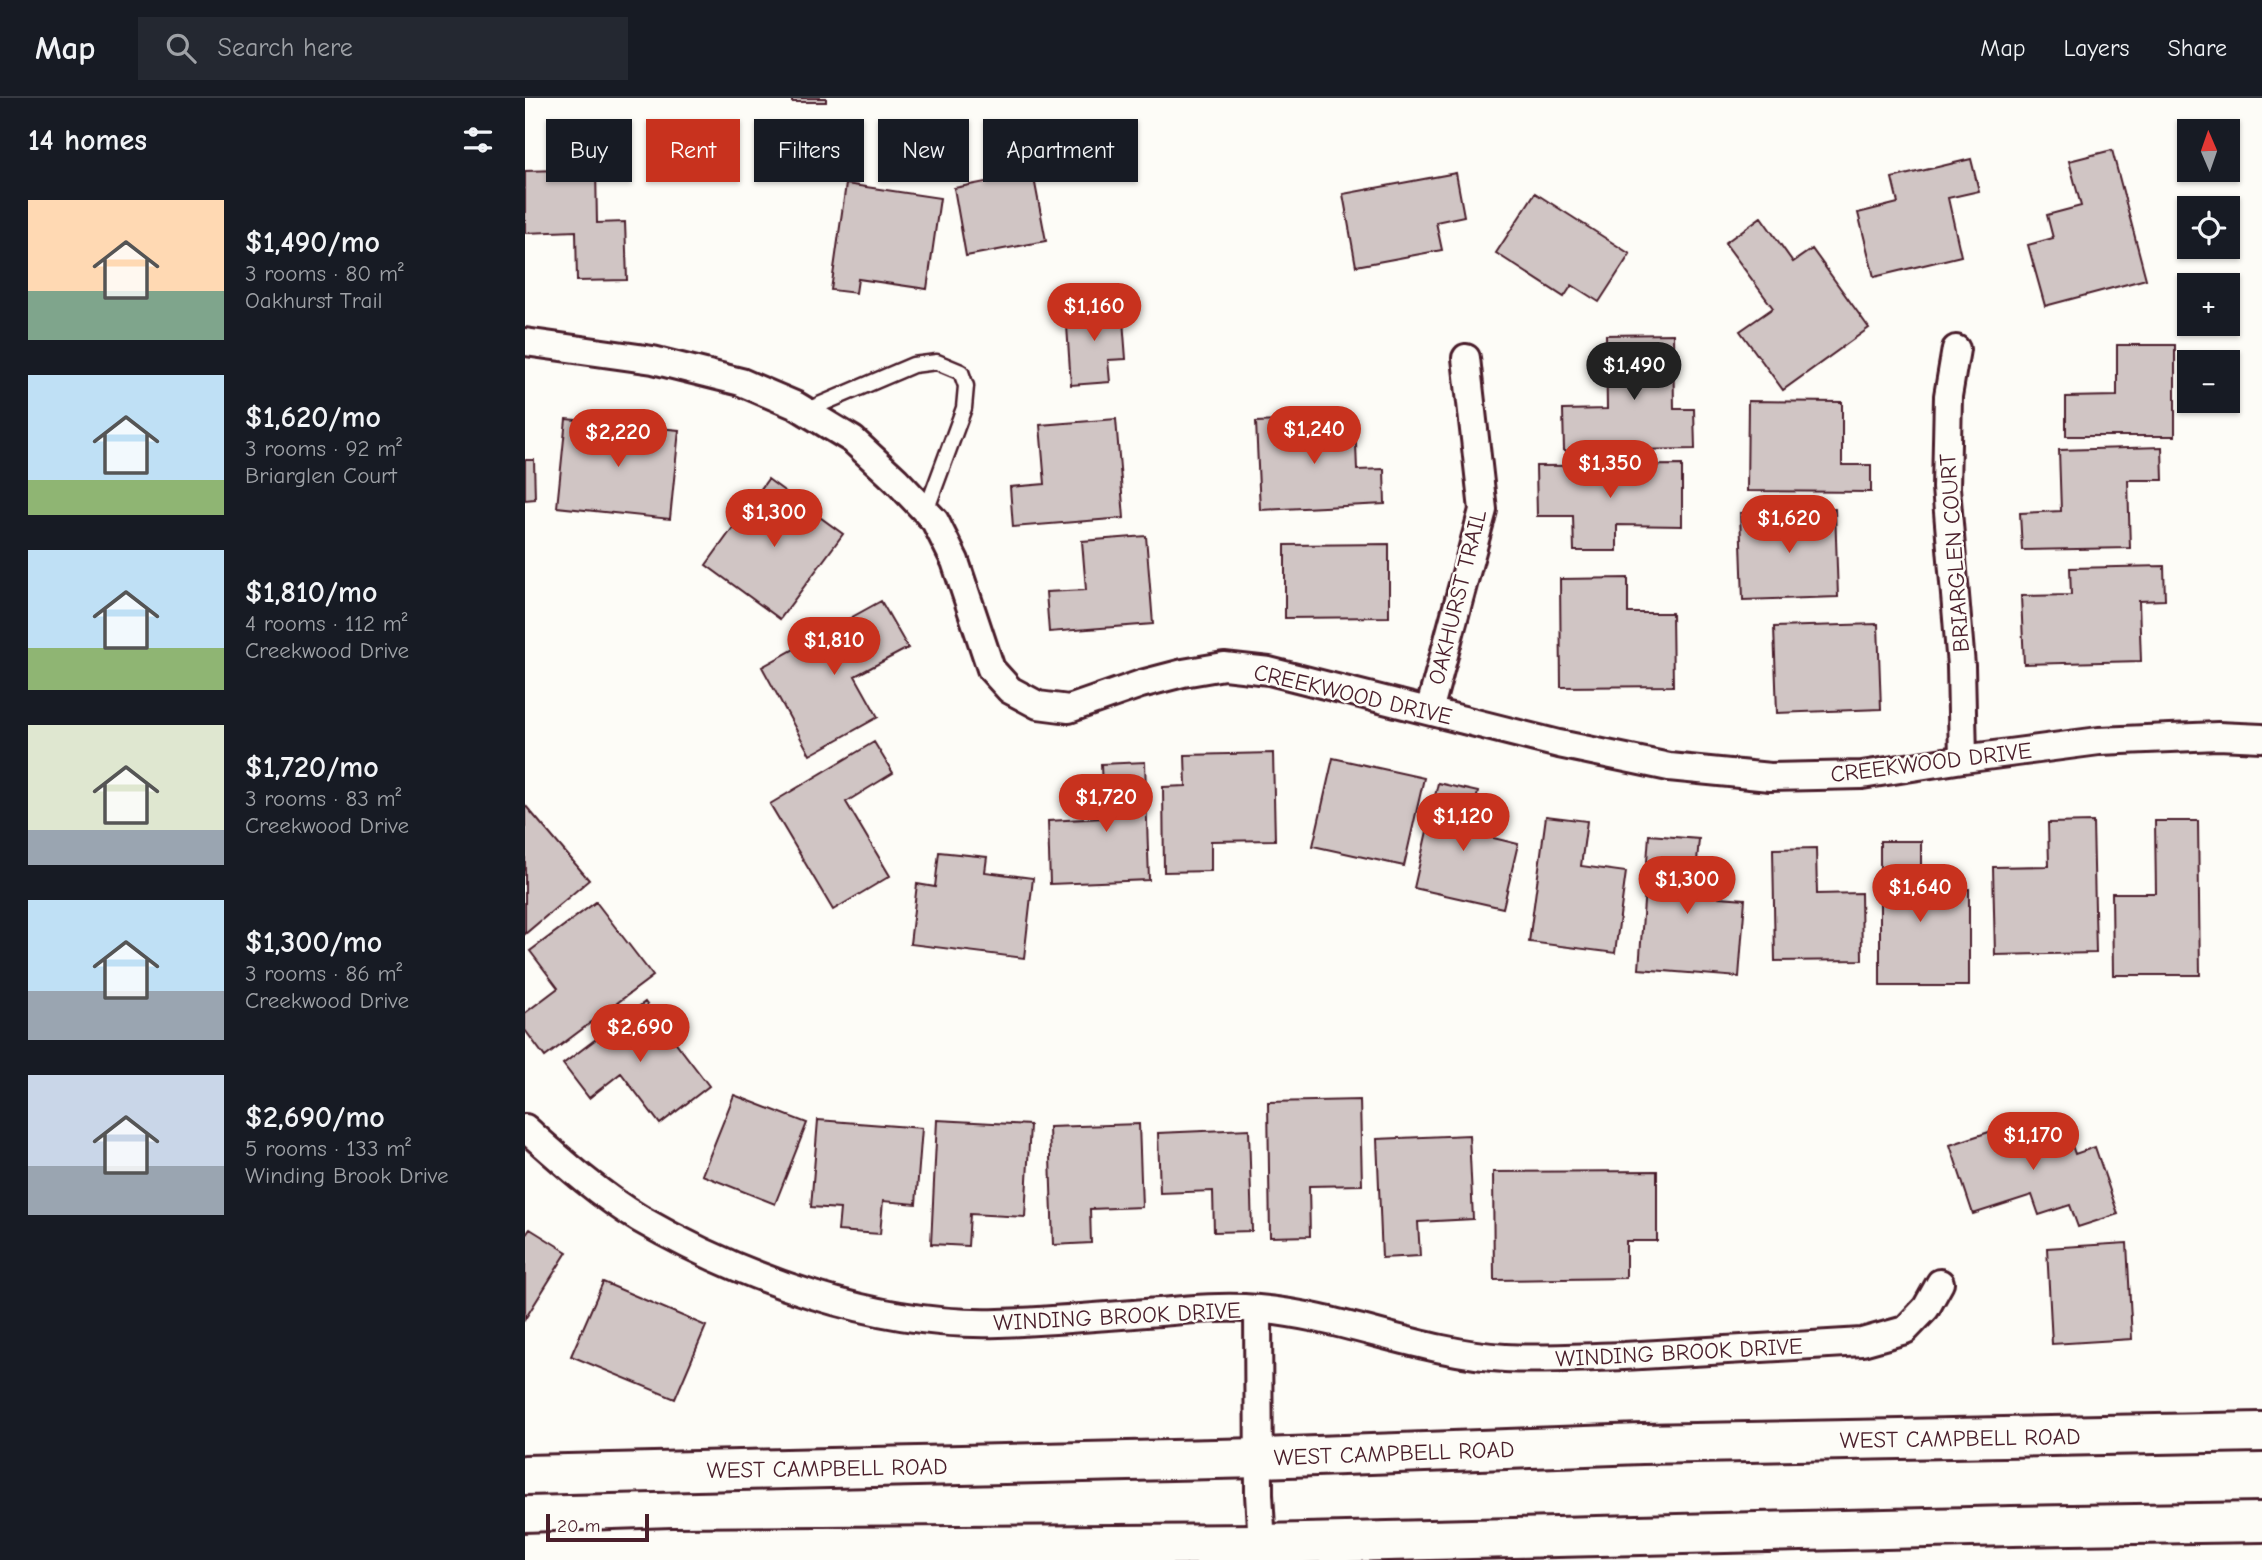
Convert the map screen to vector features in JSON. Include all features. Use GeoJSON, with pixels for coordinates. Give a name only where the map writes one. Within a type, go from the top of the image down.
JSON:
{"type":"FeatureCollection","features":[{"type":"Feature","properties":{"kind":"main road","name":"WEST CAMPBELL ROAD"},"geometry":{"type":"LineString","coordinates":[[525,1475],[1259,1458],[1642,1444],[2262,1432]]}},
{"type":"Feature","properties":{"kind":"main road"},"geometry":{"type":"LineString","coordinates":[[525,1553],[686,1548],[1262,1544],[2262,1522]]}},
{"type":"Feature","properties":{"kind":"street","name":"CREEKWOOD DRIVE"},"geometry":{"type":"LineString","coordinates":[[525,342],[653,360],[741,382],[805,411],[853,440],[935,521],[955,561],[991,670],[1010,690],[1038,705],[1069,709],[1141,684],[1224,666],[1269,671],[1559,744],[1669,767],[1770,777],[1862,775],[2099,741],[2218,736],[2262,738]]}},
{"type":"Feature","properties":{"kind":"street","name":"BRIARGLEN COURT"},"geometry":{"type":"LineString","coordinates":[[1955,349],[1948,396],[1946,488],[1961,666],[1963,759]]}},
{"type":"Feature","properties":{"kind":"street","name":"OAKHURST TRAIL"},"geometry":{"type":"LineString","coordinates":[[1429,711],[1483,510],[1466,358]]}},
{"type":"Feature","properties":{"kind":"street","name":"WINDING BROOK DRIVE"},"geometry":{"type":"LineString","coordinates":[[525,1128],[570,1169],[638,1218],[701,1251],[762,1279],[915,1319],[993,1323],[1053,1321],[1202,1308],[1258,1309],[1313,1318],[1465,1354],[1506,1358],[1585,1357],[1862,1342],[1905,1330],[1926,1308],[1940,1283]]}},
{"type":"Feature","properties":{"kind":"street"},"geometry":{"type":"LineString","coordinates":[[1258,1309],[1262,1544]]}},
{"type":"Feature","properties":{"kind":"lane"},"geometry":{"type":"LineString","coordinates":[[805,411],[913,365],[937,362],[961,372],[966,386],[964,408],[926,511]]}},
{"type":"Feature","properties":{"kind":"building"},"geometry":{"type":"Polygon","coordinates":[[[792,98],[826,98],[826,102],[792,102],[792,98]]]}},
{"type":"Feature","properties":{"kind":"building"},"geometry":{"type":"Polygon","coordinates":[[[2112,150],[2146,279],[2045,306],[2028,245],[2053,238],[2047,215],[2081,206],[2069,161],[2112,150]]]}},
{"type":"Feature","properties":{"kind":"building"},"geometry":{"type":"Polygon","coordinates":[[[1971,159],[1979,191],[1948,198],[1961,256],[1874,277],[1858,213],[1898,203],[1892,178],[1971,159]]]}},
{"type":"Feature","properties":{"kind":"building"},"geometry":{"type":"Polygon","coordinates":[[[546,170],[546,182],[596,182],[597,223],[625,222],[627,280],[577,281],[576,231],[525,233],[525,171],[546,170]]]}},
{"type":"Feature","properties":{"kind":"building"},"geometry":{"type":"Polygon","coordinates":[[[1456,173],[1464,216],[1436,222],[1442,250],[1356,266],[1343,194],[1456,173]]]}},
{"type":"Feature","properties":{"kind":"building"},"geometry":{"type":"Polygon","coordinates":[[[986,182],[1035,182],[1046,241],[966,256],[954,188],[986,182]]]}},
{"type":"Feature","properties":{"kind":"building"},"geometry":{"type":"Polygon","coordinates":[[[846,184],[940,198],[927,289],[858,279],[856,293],[831,290],[846,184]]]}},
{"type":"Feature","properties":{"kind":"building"},"geometry":{"type":"Polygon","coordinates":[[[1535,193],[1630,254],[1599,302],[1572,285],[1564,297],[1496,253],[1535,193]]]}},
{"type":"Feature","properties":{"kind":"building"},"geometry":{"type":"Polygon","coordinates":[[[1761,217],[1793,262],[1812,249],[1869,328],[1783,390],[1740,331],[1773,308],[1725,243],[1761,217]]]}},
{"type":"Feature","properties":{"kind":"building"},"geometry":{"type":"Polygon","coordinates":[[[1122,307],[1126,359],[1108,360],[1110,382],[1071,385],[1066,311],[1122,307]]]}},
{"type":"Feature","properties":{"kind":"building"},"geometry":{"type":"Polygon","coordinates":[[[1673,334],[1674,409],[1694,409],[1695,449],[1564,451],[1563,410],[1607,409],[1606,335],[1673,334]]]}},
{"type":"Feature","properties":{"kind":"building"},"geometry":{"type":"Polygon","coordinates":[[[2117,345],[2175,345],[2175,436],[2066,436],[2066,397],[2117,396],[2117,345]]]}},
{"type":"Feature","properties":{"kind":"building"},"geometry":{"type":"Polygon","coordinates":[[[1748,401],[1842,402],[1842,465],[1871,465],[1871,492],[1747,491],[1748,401]]]}},
{"type":"Feature","properties":{"kind":"building"},"geometry":{"type":"Polygon","coordinates":[[[1355,418],[1357,470],[1384,469],[1385,504],[1260,510],[1256,422],[1355,418]]]}},
{"type":"Feature","properties":{"kind":"building"},"geometry":{"type":"Polygon","coordinates":[[[566,419],[679,430],[670,519],[557,507],[566,419]]]}},
{"type":"Feature","properties":{"kind":"building"},"geometry":{"type":"Polygon","coordinates":[[[1116,419],[1124,518],[1013,527],[1010,487],[1045,484],[1040,425],[1116,419]]]}},
{"type":"Feature","properties":{"kind":"building"},"geometry":{"type":"Polygon","coordinates":[[[2162,447],[2163,480],[2128,480],[2130,548],[2022,550],[2020,513],[2061,511],[2059,450],[2162,447]]]}},
{"type":"Feature","properties":{"kind":"building"},"geometry":{"type":"Polygon","coordinates":[[[525,460],[534,460],[535,499],[525,500],[525,460]]]}},
{"type":"Feature","properties":{"kind":"building"},"geometry":{"type":"Polygon","coordinates":[[[1682,465],[1682,526],[1617,525],[1617,551],[1574,551],[1573,516],[1537,516],[1536,466],[1682,465]]]}},
{"type":"Feature","properties":{"kind":"building"},"geometry":{"type":"Polygon","coordinates":[[[768,479],[843,534],[780,619],[706,565],[768,479]]]}},
{"type":"Feature","properties":{"kind":"building"},"geometry":{"type":"Polygon","coordinates":[[[1835,509],[1838,597],[1743,600],[1740,513],[1835,509]]]}},
{"type":"Feature","properties":{"kind":"building"},"geometry":{"type":"Polygon","coordinates":[[[1146,536],[1153,624],[1049,632],[1046,592],[1086,590],[1082,541],[1146,536]]]}},
{"type":"Feature","properties":{"kind":"building"},"geometry":{"type":"Polygon","coordinates":[[[1389,544],[1389,617],[1285,618],[1285,545],[1389,544]]]}},
{"type":"Feature","properties":{"kind":"building"},"geometry":{"type":"Polygon","coordinates":[[[2164,566],[2165,600],[2139,601],[2141,661],[2024,664],[2021,596],[2071,595],[2070,568],[2164,566]]]}},
{"type":"Feature","properties":{"kind":"building"},"geometry":{"type":"Polygon","coordinates":[[[1628,578],[1628,613],[1672,613],[1673,686],[1561,687],[1560,579],[1628,578]]]}},
{"type":"Feature","properties":{"kind":"building"},"geometry":{"type":"Polygon","coordinates":[[[881,601],[908,648],[855,676],[878,717],[810,755],[762,667],[881,601]]]}},
{"type":"Feature","properties":{"kind":"building"},"geometry":{"type":"Polygon","coordinates":[[[1878,624],[1881,709],[1777,713],[1774,627],[1878,624]]]}},
{"type":"Feature","properties":{"kind":"building"},"geometry":{"type":"Polygon","coordinates":[[[874,742],[893,773],[846,802],[890,876],[833,910],[770,804],[874,742]]]}},
{"type":"Feature","properties":{"kind":"building"},"geometry":{"type":"Polygon","coordinates":[[[1273,753],[1275,840],[1211,841],[1211,871],[1164,872],[1163,787],[1186,786],[1185,755],[1273,753]]]}},
{"type":"Feature","properties":{"kind":"building"},"geometry":{"type":"Polygon","coordinates":[[[1333,758],[1424,778],[1404,866],[1313,846],[1333,758]]]}},
{"type":"Feature","properties":{"kind":"building"},"geometry":{"type":"Polygon","coordinates":[[[1145,762],[1149,880],[1050,884],[1048,821],[1103,818],[1101,764],[1145,762]]]}},
{"type":"Feature","properties":{"kind":"building"},"geometry":{"type":"Polygon","coordinates":[[[1438,783],[1478,792],[1469,832],[1518,844],[1503,908],[1414,888],[1438,783]]]}},
{"type":"Feature","properties":{"kind":"building"},"geometry":{"type":"Polygon","coordinates":[[[525,805],[589,880],[525,934],[525,805]]]}},
{"type":"Feature","properties":{"kind":"building"},"geometry":{"type":"Polygon","coordinates":[[[1546,816],[1587,821],[1581,866],[1626,872],[1615,953],[1529,942],[1546,816]]]}},
{"type":"Feature","properties":{"kind":"building"},"geometry":{"type":"Polygon","coordinates":[[[2155,821],[2198,821],[2200,975],[2113,975],[2112,893],[2156,893],[2155,821]]]}},
{"type":"Feature","properties":{"kind":"building"},"geometry":{"type":"Polygon","coordinates":[[[2093,822],[2096,953],[1995,955],[1993,867],[2049,866],[2048,823],[2093,822]]]}},
{"type":"Feature","properties":{"kind":"building"},"geometry":{"type":"Polygon","coordinates":[[[1649,835],[1699,839],[1694,895],[1745,899],[1739,977],[1639,969],[1649,835]]]}},
{"type":"Feature","properties":{"kind":"building"},"geometry":{"type":"Polygon","coordinates":[[[1880,841],[1921,841],[1921,889],[1969,889],[1969,986],[1880,986],[1880,841]]]}},
{"type":"Feature","properties":{"kind":"building"},"geometry":{"type":"Polygon","coordinates":[[[1816,848],[1817,894],[1861,893],[1862,960],[1775,961],[1773,849],[1816,848]]]}},
{"type":"Feature","properties":{"kind":"building"},"geometry":{"type":"Polygon","coordinates":[[[939,852],[987,857],[985,872],[1033,878],[1024,958],[910,944],[917,884],[935,887],[939,852]]]}},
{"type":"Feature","properties":{"kind":"building"},"geometry":{"type":"Polygon","coordinates":[[[596,902],[653,976],[545,1057],[525,1030],[525,1013],[558,988],[530,951],[596,902]]]}},
{"type":"Feature","properties":{"kind":"building"},"geometry":{"type":"Polygon","coordinates":[[[645,1002],[709,1086],[660,1124],[621,1073],[589,1098],[563,1064],[645,1002]]]}},
{"type":"Feature","properties":{"kind":"building"},"geometry":{"type":"Polygon","coordinates":[[[734,1095],[807,1123],[775,1204],[702,1175],[734,1095]]]}},
{"type":"Feature","properties":{"kind":"building"},"geometry":{"type":"Polygon","coordinates":[[[1360,1100],[1362,1185],[1309,1186],[1310,1236],[1270,1237],[1268,1102],[1360,1100]]]}},
{"type":"Feature","properties":{"kind":"building"},"geometry":{"type":"Polygon","coordinates":[[[2040,1115],[2048,1137],[2067,1131],[2075,1154],[2095,1147],[2118,1214],[2078,1227],[2070,1205],[2039,1215],[2032,1195],[1973,1214],[1950,1145],[2040,1115]]]}},
{"type":"Feature","properties":{"kind":"building"},"geometry":{"type":"Polygon","coordinates":[[[818,1120],[922,1128],[916,1204],[883,1201],[880,1234],[838,1231],[840,1209],[811,1207],[818,1120]]]}},
{"type":"Feature","properties":{"kind":"building"},"geometry":{"type":"Polygon","coordinates":[[[937,1120],[1030,1125],[1025,1217],[970,1214],[968,1246],[931,1244],[937,1120]]]}},
{"type":"Feature","properties":{"kind":"building"},"geometry":{"type":"Polygon","coordinates":[[[1139,1124],[1142,1207],[1090,1209],[1091,1243],[1053,1245],[1049,1127],[1139,1124]]]}},
{"type":"Feature","properties":{"kind":"building"},"geometry":{"type":"Polygon","coordinates":[[[1249,1129],[1252,1231],[1214,1232],[1213,1191],[1160,1193],[1158,1133],[1249,1129]]]}},
{"type":"Feature","properties":{"kind":"building"},"geometry":{"type":"Polygon","coordinates":[[[1469,1135],[1473,1219],[1418,1222],[1420,1256],[1382,1258],[1377,1139],[1469,1135]]]}},
{"type":"Feature","properties":{"kind":"building"},"geometry":{"type":"Polygon","coordinates":[[[1657,1171],[1657,1241],[1626,1241],[1626,1278],[1494,1280],[1493,1172],[1657,1171]]]}},
{"type":"Feature","properties":{"kind":"building"},"geometry":{"type":"Polygon","coordinates":[[[530,1229],[567,1252],[525,1319],[525,1236],[530,1229]]]}},
{"type":"Feature","properties":{"kind":"building"},"geometry":{"type":"Polygon","coordinates":[[[2127,1243],[2132,1339],[2052,1344],[2047,1248],[2127,1243]]]}},
{"type":"Feature","properties":{"kind":"building"},"geometry":{"type":"Polygon","coordinates":[[[603,1282],[706,1326],[675,1399],[571,1356],[603,1282]]]}}]}
